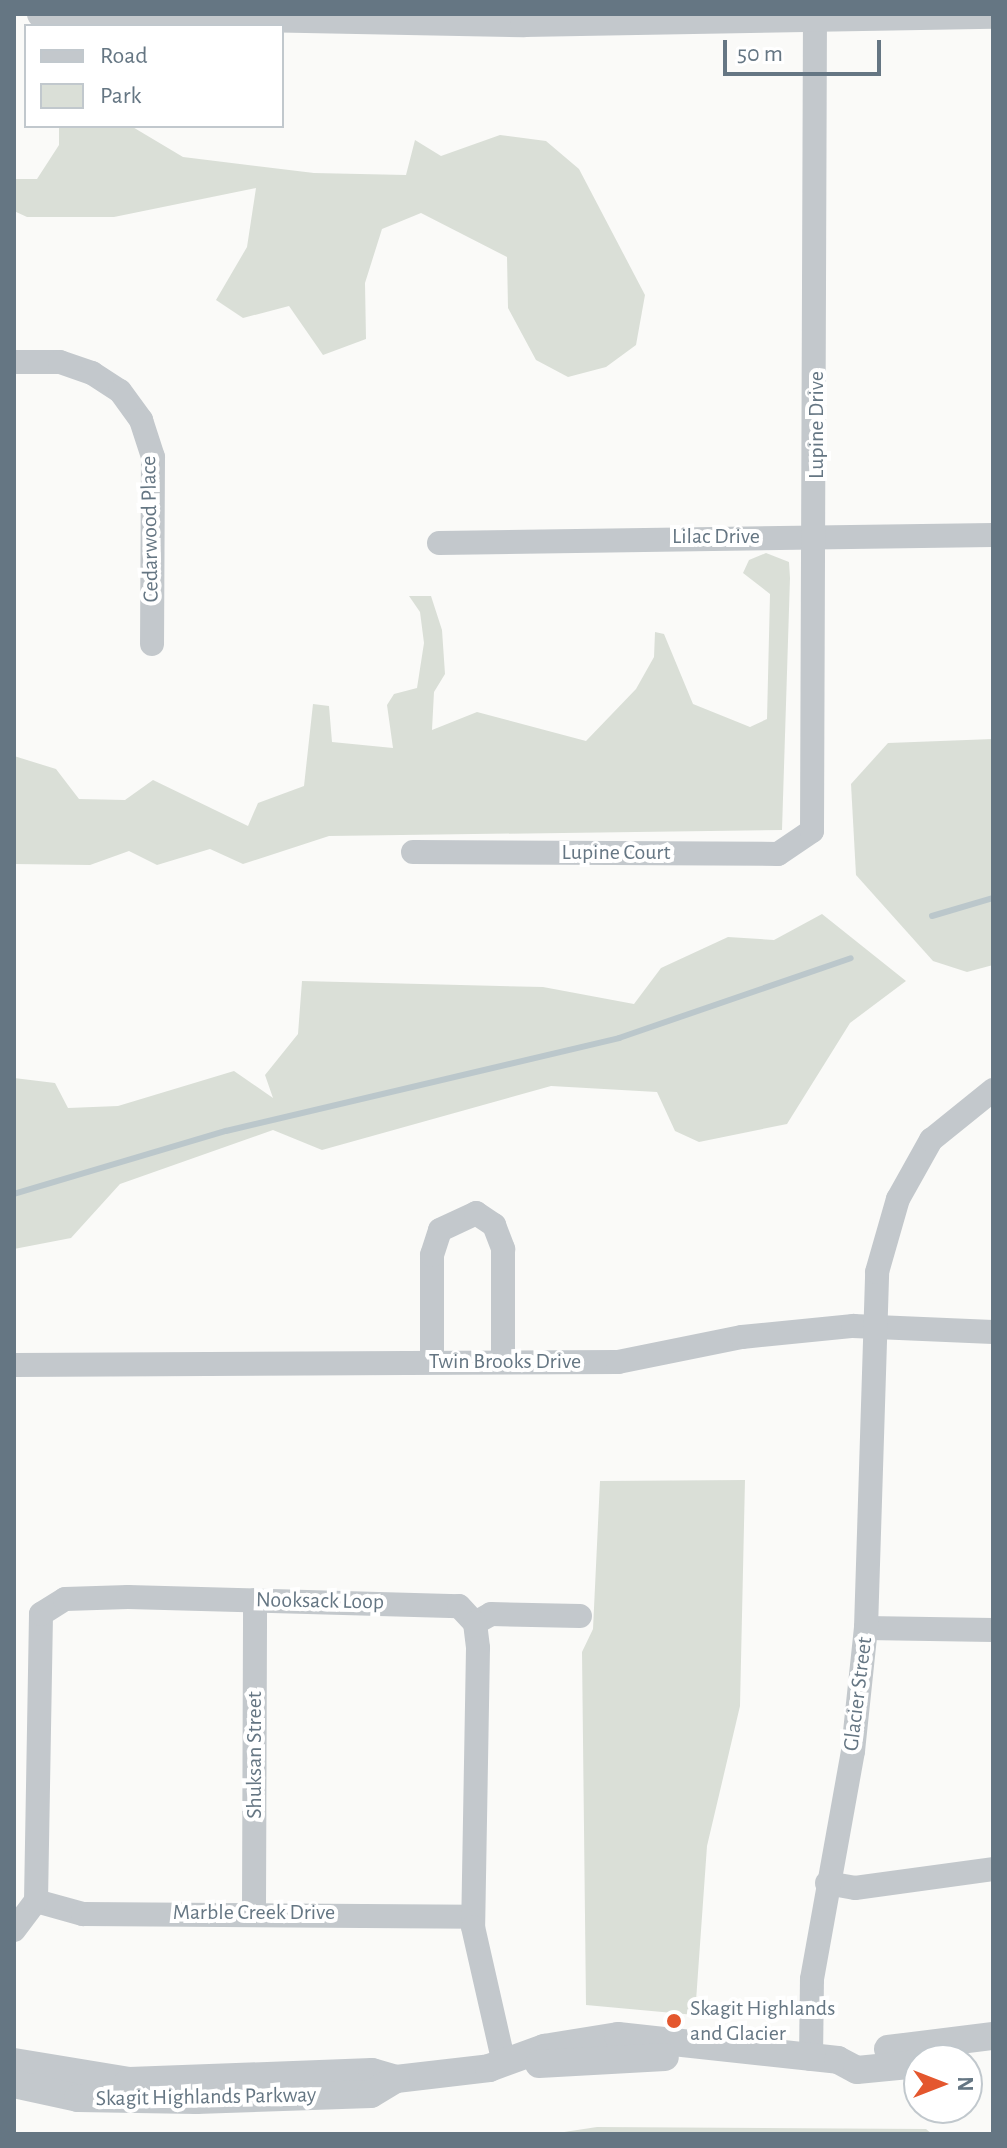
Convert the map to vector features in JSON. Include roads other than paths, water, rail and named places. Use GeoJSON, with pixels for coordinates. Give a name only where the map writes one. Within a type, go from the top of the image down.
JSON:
{"type":"FeatureCollection","features":[{"type":"Feature","properties":{"kind":"street"},"geometry":{"type":"LineString","coordinates":[[41,14],[815,19],[993,15]]}},
{"type":"Feature","properties":{"kind":"street","name":"Lupine Drive"},"geometry":{"type":"LineString","coordinates":[[812,831],[817,538],[815,19]]}},
{"type":"Feature","properties":{"kind":"street","name":"Cedarwood Place"},"geometry":{"type":"LineString","coordinates":[[14,362],[60,362],[92,373],[120,391],[141,420],[153,457],[152,644]]}},
{"type":"Feature","properties":{"kind":"street","name":"Lilac Drive"},"geometry":{"type":"LineString","coordinates":[[439,543],[993,535]]}},
{"type":"Feature","properties":{"kind":"street","name":"Lupine Court"},"geometry":{"type":"LineString","coordinates":[[413,852],[778,854],[812,831]]}},
{"type":"Feature","properties":{"kind":"street","name":"Glacier Street"},"geometry":{"type":"LineString","coordinates":[[824,2060],[812,1979],[866,1628],[877,1272],[908,1178],[931,1140],[993,1090]]}},
{"type":"Feature","properties":{"kind":"street"},"geometry":{"type":"LineString","coordinates":[[432,1362],[432,1255],[440,1230],[476,1213],[494,1225],[503,1249],[503,1360]]}},
{"type":"Feature","properties":{"kind":"street","name":"Twin Brooks Drive"},"geometry":{"type":"LineString","coordinates":[[14,1365],[503,1360],[618,1362],[742,1337],[877,1325],[993,1332]]}},
{"type":"Feature","properties":{"kind":"street","name":"Nooksack Loop"},"geometry":{"type":"LineString","coordinates":[[36,1901],[41,1614],[65,1599],[435,1603],[459,1606],[475,1623]]}},
{"type":"Feature","properties":{"kind":"street","name":"Shuksan Street"},"geometry":{"type":"LineString","coordinates":[[254,1910],[255,1600]]}},
{"type":"Feature","properties":{"kind":"street"},"geometry":{"type":"LineString","coordinates":[[514,2062],[473,1917],[475,1623],[491,1614],[580,1616]]}},
{"type":"Feature","properties":{"kind":"street"},"geometry":{"type":"LineString","coordinates":[[866,1628],[993,1630]]}},
{"type":"Feature","properties":{"kind":"street"},"geometry":{"type":"LineString","coordinates":[[827,1883],[855,1888],[993,1869]]}},
{"type":"Feature","properties":{"kind":"street"},"geometry":{"type":"LineString","coordinates":[[14,1930],[36,1901]]}},
{"type":"Feature","properties":{"kind":"street","name":"Marble Creek Drive"},"geometry":{"type":"LineString","coordinates":[[36,1901],[83,1914],[254,1910],[473,1917]]}},
{"type":"Feature","properties":{"kind":"street","name":"Skagit Highlands Parkway"},"geometry":{"type":"LineString","coordinates":[[14,2084],[78,2098],[196,2100],[371,2094],[396,2079],[514,2062],[541,2064],[701,2051],[824,2060],[993,2036]]}},
{"type":"Feature","properties":{"kind":"street","name":"Skagit Highlands Parkway"},"geometry":{"type":"LineString","coordinates":[[824,2060],[857,2070],[903,2066]]}},
{"type":"Feature","properties":{"kind":"street","name":"Skagit Highlands Parkway"},"geometry":{"type":"LineString","coordinates":[[14,2062],[129,2081],[372,2072],[396,2079]]}},
{"type":"Feature","properties":{"kind":"waterway"},"geometry":{"type":"LineString","coordinates":[[932,916],[993,898]]}},
{"type":"Feature","properties":{"kind":"waterway"},"geometry":{"type":"LineString","coordinates":[[14,1194],[226,1131],[619,1038],[851,958]]}},
{"type":"Feature","properties":{"kind":"place","name":"Skagit Highlands and Glacier"},"geometry":{"type":"Point","coordinates":[674,2021]}}]}
